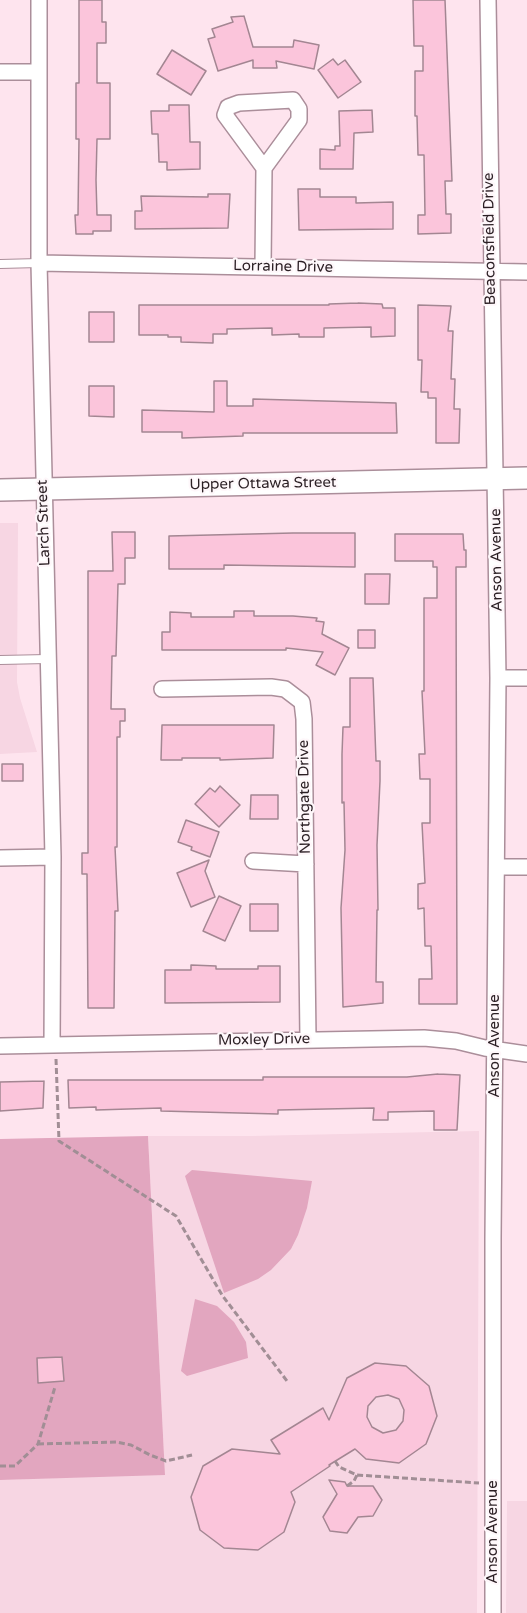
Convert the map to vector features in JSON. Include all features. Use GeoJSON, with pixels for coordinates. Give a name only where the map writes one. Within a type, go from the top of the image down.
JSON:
{"type":"FeatureCollection","features":[{"type":"Feature","properties":{"kind":"main road","name":"Upper Ottawa Street"},"geometry":{"type":"LineString","coordinates":[[0,489],[527,478]]}},
{"type":"Feature","properties":{"kind":"street","name":"Larch Street"},"geometry":{"type":"LineString","coordinates":[[39,0],[39,263],[53,857],[52,1045]]}},
{"type":"Feature","properties":{"kind":"street","name":"Beaconsfield Drive"},"geometry":{"type":"LineString","coordinates":[[488,0],[490,273],[496,478]]}},
{"type":"Feature","properties":{"kind":"street"},"geometry":{"type":"LineString","coordinates":[[0,72],[38,72]]}},
{"type":"Feature","properties":{"kind":"street"},"geometry":{"type":"LineString","coordinates":[[263,266],[264,168],[299,120],[299,109],[293,100],[239,103],[228,107],[225,115],[264,168]]}},
{"type":"Feature","properties":{"kind":"street","name":"Lorraine Drive"},"geometry":{"type":"LineString","coordinates":[[39,263],[527,272]]}},
{"type":"Feature","properties":{"kind":"street","name":"Anson Avenue"},"geometry":{"type":"LineString","coordinates":[[493,1613],[498,678],[496,478]]}},
{"type":"Feature","properties":{"kind":"street"},"geometry":{"type":"LineString","coordinates":[[498,678],[527,678]]}},
{"type":"Feature","properties":{"kind":"street","name":"Northgate Drive"},"geometry":{"type":"LineString","coordinates":[[162,689],[271,687],[285,689],[302,702],[308,1039]]}},
{"type":"Feature","properties":{"kind":"street"},"geometry":{"type":"LineString","coordinates":[[0,858],[53,857]]}},
{"type":"Feature","properties":{"kind":"street"},"geometry":{"type":"LineString","coordinates":[[253,861],[306,864]]}},
{"type":"Feature","properties":{"kind":"street"},"geometry":{"type":"LineString","coordinates":[[497,867],[527,867]]}},
{"type":"Feature","properties":{"kind":"street","name":"Moxley Drive"},"geometry":{"type":"LineString","coordinates":[[0,1046],[433,1038],[527,1054]]}},
{"type":"Feature","properties":{"kind":"lane"},"geometry":{"type":"LineString","coordinates":[[0,264],[39,263]]}},
{"type":"Feature","properties":{"kind":"lane"},"geometry":{"type":"LineString","coordinates":[[0,660],[48,659]]}},
{"type":"Feature","properties":{"kind":"path"},"geometry":{"type":"LineString","coordinates":[[52,1045],[56,1058],[59,1142],[176,1216],[222,1295],[287,1381]]}},
{"type":"Feature","properties":{"kind":"path"},"geometry":{"type":"LineString","coordinates":[[0,1466],[15,1466],[38,1444],[55,1387]]}},
{"type":"Feature","properties":{"kind":"path"},"geometry":{"type":"LineString","coordinates":[[38,1444],[116,1442],[131,1444],[166,1461],[192,1455]]}},
{"type":"Feature","properties":{"kind":"path"},"geometry":{"type":"LineString","coordinates":[[335,1461],[339,1467],[357,1475],[493,1484]]}},
{"type":"Feature","properties":{"kind":"path"},"geometry":{"type":"LineString","coordinates":[[347,1486],[354,1481],[357,1475]]}},
{"type":"Feature","properties":{"kind":"shaded area"},"geometry":{"type":"Polygon","coordinates":[[[0,523],[18,523],[17,682],[37,752],[0,754],[0,523]]]}},
{"type":"Feature","properties":{"kind":"shaded area"},"geometry":{"type":"Polygon","coordinates":[[[479,1131],[477,1613],[0,1613],[0,1480],[165,1474],[148,1136],[479,1131]]]}},
{"type":"Feature","properties":{"kind":"shaded area"},"geometry":{"type":"Polygon","coordinates":[[[148,1136],[165,1475],[0,1480],[0,1139],[148,1136]]]}},
{"type":"Feature","properties":{"kind":"shaded area"},"geometry":{"type":"Polygon","coordinates":[[[192,1170],[312,1181],[307,1208],[298,1235],[291,1249],[271,1270],[258,1279],[224,1293],[185,1176],[192,1170]]]}},
{"type":"Feature","properties":{"kind":"shaded area"},"geometry":{"type":"Polygon","coordinates":[[[195,1299],[217,1306],[234,1322],[246,1342],[248,1358],[187,1376],[181,1371],[195,1299]]]}},
{"type":"Feature","properties":{"kind":"shaded area"},"geometry":{"type":"Polygon","coordinates":[[[507,1501],[527,1501],[527,1613],[506,1613],[507,1501]]]}},
{"type":"Feature","properties":{"kind":"building"},"geometry":{"type":"Polygon","coordinates":[[[79,0],[102,0],[102,22],[106,22],[106,43],[97,43],[97,83],[110,83],[110,139],[97,139],[96,180],[97,215],[111,215],[111,231],[93,231],[93,234],[76,234],[79,139],[76,139],[76,83],[79,83],[79,0]]]}},
{"type":"Feature","properties":{"kind":"building"},"geometry":{"type":"Polygon","coordinates":[[[413,0],[445,0],[452,181],[445,181],[446,214],[451,214],[451,233],[418,234],[418,215],[425,215],[424,155],[418,155],[415,71],[423,71],[423,46],[414,46],[413,0]]]}},
{"type":"Feature","properties":{"kind":"building"},"geometry":{"type":"Polygon","coordinates":[[[244,16],[253,47],[293,47],[294,40],[319,45],[314,69],[276,61],[277,68],[253,68],[253,60],[218,71],[208,39],[215,37],[212,29],[233,22],[231,17],[244,16]]]}},
{"type":"Feature","properties":{"kind":"building"},"geometry":{"type":"Polygon","coordinates":[[[172,50],[206,71],[191,95],[157,74],[172,50]]]}},
{"type":"Feature","properties":{"kind":"building"},"geometry":{"type":"Polygon","coordinates":[[[333,59],[338,65],[345,60],[361,82],[338,98],[318,70],[333,59]]]}},
{"type":"Feature","properties":{"kind":"building"},"geometry":{"type":"Polygon","coordinates":[[[169,105],[189,105],[190,142],[200,142],[200,169],[167,170],[167,162],[159,162],[158,134],[152,134],[151,111],[169,111],[169,105]]]}},
{"type":"Feature","properties":{"kind":"building"},"geometry":{"type":"Polygon","coordinates":[[[372,110],[373,132],[354,133],[353,169],[320,169],[320,149],[335,150],[335,146],[340,146],[339,111],[372,110]]]}},
{"type":"Feature","properties":{"kind":"building"},"geometry":{"type":"Polygon","coordinates":[[[298,189],[320,189],[320,197],[356,197],[356,203],[393,202],[393,229],[299,230],[298,189]]]}},
{"type":"Feature","properties":{"kind":"building"},"geometry":{"type":"Polygon","coordinates":[[[208,194],[230,194],[228,228],[135,229],[135,211],[142,211],[141,196],[208,197],[208,194]]]}},
{"type":"Feature","properties":{"kind":"building"},"geometry":{"type":"Polygon","coordinates":[[[382,304],[383,308],[395,308],[395,336],[371,337],[371,327],[324,328],[324,337],[299,337],[299,334],[272,335],[272,328],[227,329],[227,334],[213,334],[213,343],[181,342],[181,337],[168,337],[168,335],[139,335],[139,305],[382,304]]]}},
{"type":"Feature","properties":{"kind":"building"},"geometry":{"type":"Polygon","coordinates":[[[418,305],[451,306],[448,331],[453,331],[451,379],[455,379],[454,409],[460,409],[459,443],[436,443],[436,398],[428,398],[428,392],[421,392],[422,360],[418,360],[418,305]]]}},
{"type":"Feature","properties":{"kind":"building"},"geometry":{"type":"Polygon","coordinates":[[[89,312],[114,312],[114,342],[89,342],[89,312]]]}},
{"type":"Feature","properties":{"kind":"building"},"geometry":{"type":"Polygon","coordinates":[[[214,381],[227,381],[227,406],[253,406],[253,399],[396,403],[397,433],[243,433],[243,436],[182,438],[182,432],[142,432],[142,410],[214,412],[214,381]]]}},
{"type":"Feature","properties":{"kind":"building"},"geometry":{"type":"Polygon","coordinates":[[[89,386],[114,386],[114,417],[89,416],[89,386]]]}},
{"type":"Feature","properties":{"kind":"building"},"geometry":{"type":"Polygon","coordinates":[[[112,532],[135,532],[135,558],[125,558],[125,584],[118,584],[116,656],[112,656],[111,709],[125,709],[125,721],[120,721],[120,737],[117,737],[117,847],[115,847],[118,911],[115,911],[114,1008],[88,1008],[87,874],[82,874],[82,853],[88,853],[88,571],[113,571],[112,532]]]}},
{"type":"Feature","properties":{"kind":"building"},"geometry":{"type":"Polygon","coordinates":[[[355,533],[355,567],[224,565],[224,569],[169,569],[169,536],[355,533]]]}},
{"type":"Feature","properties":{"kind":"building"},"geometry":{"type":"Polygon","coordinates":[[[395,534],[463,534],[464,550],[466,550],[466,567],[456,567],[457,1004],[419,1004],[419,979],[432,979],[431,946],[425,946],[424,908],[418,909],[418,884],[425,883],[422,823],[430,823],[430,779],[420,779],[419,754],[425,754],[422,691],[424,691],[424,598],[437,598],[437,567],[433,567],[433,561],[395,561],[395,534]]]}},
{"type":"Feature","properties":{"kind":"building"},"geometry":{"type":"Polygon","coordinates":[[[365,574],[390,574],[389,604],[365,604],[365,574]]]}},
{"type":"Feature","properties":{"kind":"building"},"geometry":{"type":"Polygon","coordinates":[[[234,611],[254,611],[254,616],[317,618],[316,621],[324,622],[322,634],[349,648],[335,675],[316,665],[323,652],[286,648],[286,650],[162,650],[162,632],[170,632],[170,612],[191,613],[191,617],[234,617],[234,611]]]}},
{"type":"Feature","properties":{"kind":"building"},"geometry":{"type":"Polygon","coordinates":[[[358,630],[375,630],[375,648],[358,648],[358,630]]]}},
{"type":"Feature","properties":{"kind":"building"},"geometry":{"type":"Polygon","coordinates":[[[350,678],[373,678],[376,761],[380,761],[376,982],[383,982],[383,1003],[343,1007],[341,908],[345,850],[342,754],[343,727],[350,727],[350,678]]]}},
{"type":"Feature","properties":{"kind":"building"},"geometry":{"type":"Polygon","coordinates":[[[162,725],[274,725],[273,758],[161,760],[162,725]]]}},
{"type":"Feature","properties":{"kind":"building"},"geometry":{"type":"Polygon","coordinates":[[[2,764],[23,764],[23,781],[2,781],[2,764]]]}},
{"type":"Feature","properties":{"kind":"building"},"geometry":{"type":"Polygon","coordinates":[[[220,786],[240,805],[219,827],[195,804],[210,788],[215,792],[220,786]]]}},
{"type":"Feature","properties":{"kind":"building"},"geometry":{"type":"Polygon","coordinates":[[[251,795],[278,795],[278,819],[250,819],[251,795]]]}},
{"type":"Feature","properties":{"kind":"building"},"geometry":{"type":"Polygon","coordinates":[[[186,820],[219,832],[210,857],[178,842],[186,820]]]}},
{"type":"Feature","properties":{"kind":"building"},"geometry":{"type":"Polygon","coordinates":[[[209,860],[205,871],[215,897],[191,907],[177,873],[209,860]]]}},
{"type":"Feature","properties":{"kind":"building"},"geometry":{"type":"Polygon","coordinates":[[[219,896],[241,906],[225,941],[203,931],[219,896]]]}},
{"type":"Feature","properties":{"kind":"building"},"geometry":{"type":"Polygon","coordinates":[[[250,904],[278,904],[278,931],[250,931],[250,904]]]}},
{"type":"Feature","properties":{"kind":"building"},"geometry":{"type":"Polygon","coordinates":[[[191,965],[216,966],[216,969],[258,969],[258,966],[280,966],[280,1002],[165,1003],[165,970],[191,970],[191,965]]]}},
{"type":"Feature","properties":{"kind":"building"},"geometry":{"type":"Polygon","coordinates":[[[438,1074],[460,1075],[457,1130],[434,1130],[434,1111],[388,1112],[388,1120],[373,1120],[374,1108],[278,1110],[278,1114],[161,1111],[161,1108],[96,1110],[96,1107],[69,1108],[68,1080],[263,1080],[263,1077],[407,1077],[438,1074]]]}},
{"type":"Feature","properties":{"kind":"building"},"geometry":{"type":"Polygon","coordinates":[[[44,1081],[43,1108],[0,1111],[0,1082],[44,1081]]]}},
{"type":"Feature","properties":{"kind":"building"},"geometry":{"type":"Polygon","coordinates":[[[62,1357],[64,1381],[38,1383],[37,1358],[62,1357]]]}},
{"type":"Feature","properties":{"kind":"building"},"geometry":{"type":"Polygon","coordinates":[[[375,1363],[406,1366],[429,1386],[437,1416],[426,1444],[399,1463],[366,1459],[355,1449],[329,1465],[291,1492],[295,1502],[284,1532],[258,1550],[224,1548],[200,1530],[191,1497],[203,1466],[232,1449],[280,1454],[271,1440],[323,1408],[329,1420],[347,1378],[375,1363]],[[388,1395],[376,1397],[368,1406],[367,1417],[372,1427],[383,1433],[396,1430],[403,1421],[404,1410],[399,1399],[388,1395]]]}},
{"type":"Feature","properties":{"kind":"building"},"geometry":{"type":"Polygon","coordinates":[[[329,1480],[345,1482],[347,1486],[373,1486],[382,1500],[373,1516],[358,1517],[347,1533],[330,1531],[323,1517],[337,1494],[329,1480]]]}}]}
